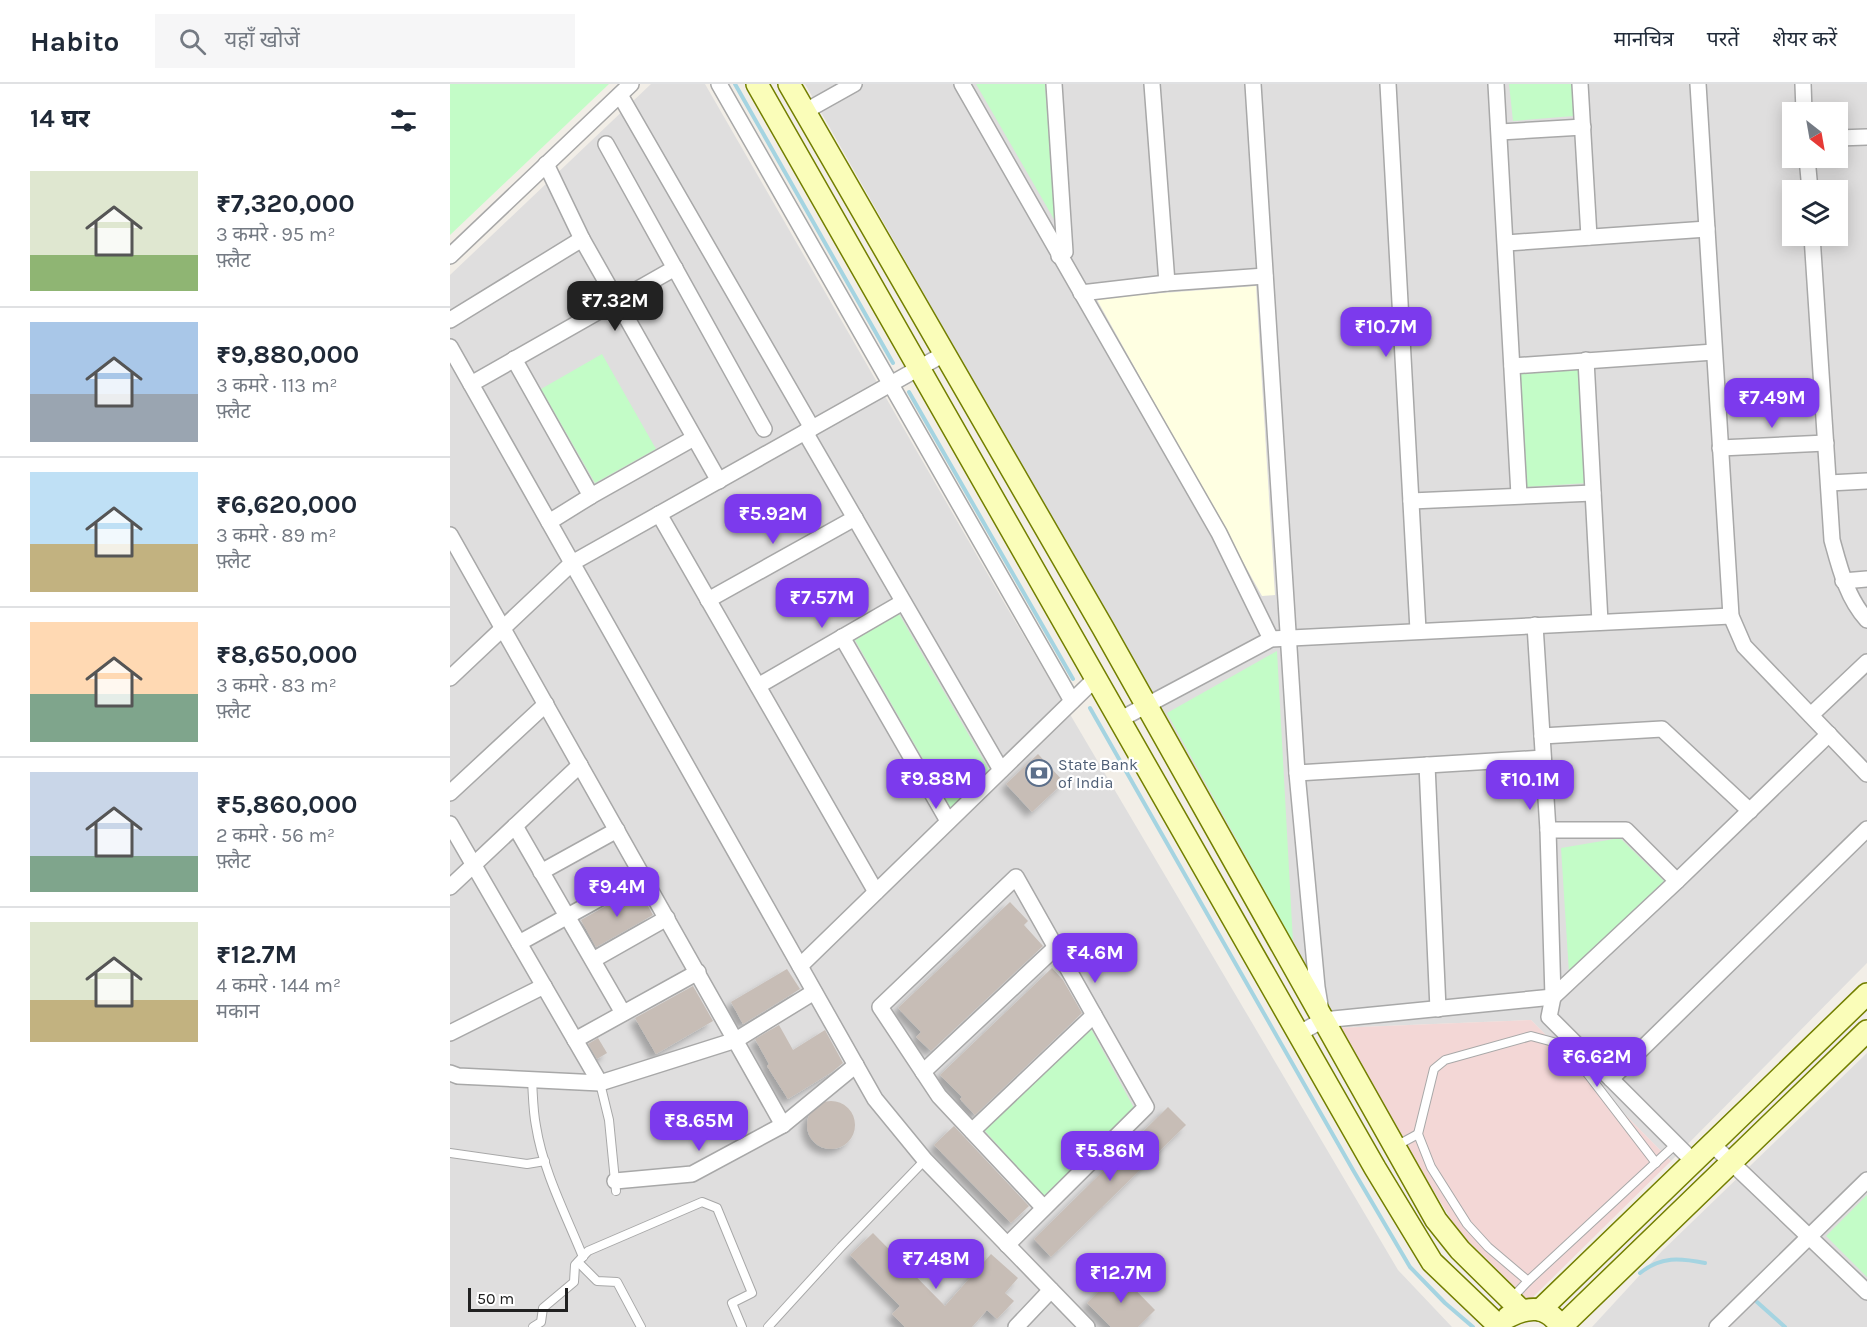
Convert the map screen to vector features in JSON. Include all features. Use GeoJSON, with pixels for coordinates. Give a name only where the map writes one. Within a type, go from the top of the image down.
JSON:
{"type":"FeatureCollection","features":[{"type":"Feature","properties":{"kind":"street"},"geometry":{"type":"LineString","coordinates":[[719,84],[1071,701]]}},
{"type":"Feature","properties":{"kind":"street"},"geometry":{"type":"LineString","coordinates":[[757,84],[1374,1168],[1432,1262],[1501,1327],[1508,1317],[1524,1307],[1694,1162],[1867,994]]}},
{"type":"Feature","properties":{"kind":"street"},"geometry":{"type":"LineString","coordinates":[[789,84],[1146,705],[1436,1220],[1460,1250],[1524,1307],[1547,1312],[1561,1327],[1867,1031]]}},
{"type":"Feature","properties":{"kind":"street"},"geometry":{"type":"LineString","coordinates":[[804,112],[854,84]]}},
{"type":"Feature","properties":{"kind":"street"},"geometry":{"type":"LineString","coordinates":[[962,84],[1219,534],[1271,639]]}},
{"type":"Feature","properties":{"kind":"street"},"geometry":{"type":"LineString","coordinates":[[1054,84],[1065,252],[1059,256]]}},
{"type":"Feature","properties":{"kind":"street"},"geometry":{"type":"LineString","coordinates":[[1152,84],[1167,283]]}},
{"type":"Feature","properties":{"kind":"street"},"geometry":{"type":"LineString","coordinates":[[1253,84],[1297,773],[1317,987],[1323,1020]]}},
{"type":"Feature","properties":{"kind":"street"},"geometry":{"type":"LineString","coordinates":[[1388,84],[1418,630]]}},
{"type":"Feature","properties":{"kind":"street"},"geometry":{"type":"LineString","coordinates":[[1497,84],[1519,495]]}},
{"type":"Feature","properties":{"kind":"street"},"geometry":{"type":"LineString","coordinates":[[1580,84],[1589,237]]}},
{"type":"Feature","properties":{"kind":"street"},"geometry":{"type":"LineString","coordinates":[[1698,84],[1731,616],[1744,646],[1867,774]]}},
{"type":"Feature","properties":{"kind":"street"},"geometry":{"type":"LineString","coordinates":[[1803,84],[1804,102]]}},
{"type":"Feature","properties":{"kind":"street"},"geometry":{"type":"LineString","coordinates":[[450,256],[626,89],[855,518],[1001,770]]}},
{"type":"Feature","properties":{"kind":"street"},"geometry":{"type":"LineString","coordinates":[[1500,132],[1583,127]]}},
{"type":"Feature","properties":{"kind":"street"},"geometry":{"type":"LineString","coordinates":[[1848,138],[1867,137]]}},
{"type":"Feature","properties":{"kind":"street"},"geometry":{"type":"LineString","coordinates":[[606,144],[764,429]]}},
{"type":"Feature","properties":{"kind":"street"},"geometry":{"type":"LineString","coordinates":[[546,164],[582,239],[719,481]]}},
{"type":"Feature","properties":{"kind":"street"},"geometry":{"type":"LineString","coordinates":[[1506,243],[1707,229]]}},
{"type":"Feature","properties":{"kind":"street"},"geometry":{"type":"LineString","coordinates":[[450,320],[582,239]]}},
{"type":"Feature","properties":{"kind":"street"},"geometry":{"type":"LineString","coordinates":[[1813,246],[1832,540],[1843,581],[1861,614],[1867,620]]}},
{"type":"Feature","properties":{"kind":"street"},"geometry":{"type":"LineString","coordinates":[[471,384],[675,268]]}},
{"type":"Feature","properties":{"kind":"street"},"geometry":{"type":"LineString","coordinates":[[1081,293],[1167,283],[1265,276]]}},
{"type":"Feature","properties":{"kind":"street"},"geometry":{"type":"LineString","coordinates":[[450,347],[875,1099],[925,1160],[1087,1327]]}},
{"type":"Feature","properties":{"kind":"street"},"geometry":{"type":"LineString","coordinates":[[1512,366],[1714,351]]}},
{"type":"Feature","properties":{"kind":"street"},"geometry":{"type":"LineString","coordinates":[[450,678],[572,563],[944,354]]}},
{"type":"Feature","properties":{"kind":"street"},"geometry":{"type":"LineString","coordinates":[[514,359],[591,496]]}},
{"type":"Feature","properties":{"kind":"street"},"geometry":{"type":"LineString","coordinates":[[1586,360],[1600,622]]}},
{"type":"Feature","properties":{"kind":"street"},"geometry":{"type":"LineString","coordinates":[[549,522],[694,438]]}},
{"type":"Feature","properties":{"kind":"street"},"geometry":{"type":"LineString","coordinates":[[1720,448],[1826,443]]}},
{"type":"Feature","properties":{"kind":"street"},"geometry":{"type":"LineString","coordinates":[[1829,483],[1867,481]]}},
{"type":"Feature","properties":{"kind":"street"},"geometry":{"type":"LineString","coordinates":[[1411,501],[1593,493]]}},
{"type":"Feature","properties":{"kind":"street"},"geometry":{"type":"LineString","coordinates":[[659,514],[876,892]]}},
{"type":"Feature","properties":{"kind":"street"},"geometry":{"type":"LineString","coordinates":[[708,600],[855,518]]}},
{"type":"Feature","properties":{"kind":"street"},"geometry":{"type":"LineString","coordinates":[[450,535],[455,558],[503,628],[783,1125]]}},
{"type":"Feature","properties":{"kind":"street"},"geometry":{"type":"LineString","coordinates":[[1843,581],[1867,579]]}},
{"type":"Feature","properties":{"kind":"street"},"geometry":{"type":"LineString","coordinates":[[758,686],[903,602]]}},
{"type":"Feature","properties":{"kind":"street"},"geometry":{"type":"LineString","coordinates":[[1119,720],[1271,639],[1731,616]]}},
{"type":"Feature","properties":{"kind":"street"},"geometry":{"type":"LineString","coordinates":[[1535,625],[1548,830],[1553,997],[1549,1017],[1694,1162]]}},
{"type":"Feature","properties":{"kind":"street"},"geometry":{"type":"LineString","coordinates":[[842,637],[948,821]]}},
{"type":"Feature","properties":{"kind":"street"},"geometry":{"type":"LineString","coordinates":[[1811,716],[1867,662]]}},
{"type":"Feature","properties":{"kind":"street"},"geometry":{"type":"LineString","coordinates":[[800,966],[1095,679]]}},
{"type":"Feature","properties":{"kind":"street"},"geometry":{"type":"LineString","coordinates":[[450,794],[546,704]]}},
{"type":"Feature","properties":{"kind":"street"},"geometry":{"type":"LineString","coordinates":[[1542,736],[1662,729],[1750,811]]}},
{"type":"Feature","properties":{"kind":"street"},"geometry":{"type":"LineString","coordinates":[[1298,1034],[1323,1020],[1553,997],[1829,734]]}},
{"type":"Feature","properties":{"kind":"street"},"geometry":{"type":"LineString","coordinates":[[1297,773],[1543,758]]}},
{"type":"Feature","properties":{"kind":"street"},"geometry":{"type":"LineString","coordinates":[[450,887],[580,765]]}},
{"type":"Feature","properties":{"kind":"street"},"geometry":{"type":"LineString","coordinates":[[1427,765],[1438,1010]]}},
{"type":"Feature","properties":{"kind":"street"},"geometry":{"type":"LineString","coordinates":[[450,824],[600,1083]]}},
{"type":"Feature","properties":{"kind":"street"},"geometry":{"type":"LineString","coordinates":[[515,826],[623,1013]]}},
{"type":"Feature","properties":{"kind":"street"},"geometry":{"type":"LineString","coordinates":[[1611,1079],[1867,828]]}},
{"type":"Feature","properties":{"kind":"street"},"geometry":{"type":"LineString","coordinates":[[541,872],[617,830]]}},
{"type":"Feature","properties":{"kind":"street"},"geometry":{"type":"LineString","coordinates":[[1548,830],[1626,830],[1677,881]]}},
{"type":"Feature","properties":{"kind":"street"},"geometry":{"type":"LineString","coordinates":[[519,943],[642,874]]}},
{"type":"Feature","properties":{"kind":"street"},"geometry":{"type":"LineString","coordinates":[[1007,1245],[1044,1209],[1146,1107],[1016,877],[880,1007],[939,1096],[1044,1209]]}},
{"type":"Feature","properties":{"kind":"street"},"geometry":{"type":"LineString","coordinates":[[593,960],[667,918]]}},
{"type":"Feature","properties":{"kind":"street"},"geometry":{"type":"LineString","coordinates":[[923,1072],[1055,948]]}},
{"type":"Feature","properties":{"kind":"street"},"geometry":{"type":"LineString","coordinates":[[575,1040],[698,972]]}},
{"type":"Feature","properties":{"kind":"street"},"geometry":{"type":"LineString","coordinates":[[452,1030],[544,986]]}},
{"type":"Feature","properties":{"kind":"street"},"geometry":{"type":"LineString","coordinates":[[450,1073],[458,1076],[600,1083],[736,1040],[814,992]]}},
{"type":"Feature","properties":{"kind":"street"},"geometry":{"type":"LineString","coordinates":[[972,1131],[1094,1015]]}},
{"type":"Feature","properties":{"kind":"street"},"geometry":{"type":"LineString","coordinates":[[616,1186],[692,1174],[783,1125],[856,1065]]}},
{"type":"Feature","properties":{"kind":"street"},"geometry":{"type":"LineString","coordinates":[[1712,1144],[1867,1292]]}},
{"type":"Feature","properties":{"kind":"street"},"geometry":{"type":"LineString","coordinates":[[1717,1327],[1867,1180]]}},
{"type":"Feature","properties":{"kind":"street"},"geometry":{"type":"LineString","coordinates":[[1016,1327],[1051,1290]]}},
{"type":"Feature","properties":{"kind":"lane"},"geometry":{"type":"LineString","coordinates":[[1528,1281],[1488,1247],[1467,1224],[1431,1167],[1418,1134],[1434,1069],[1445,1060],[1531,1036],[1547,1039],[1565,1049],[1587,1073],[1656,1163]]}},
{"type":"Feature","properties":{"kind":"lane"},"geometry":{"type":"LineString","coordinates":[[532,1080],[536,1125],[545,1161],[581,1259],[597,1281],[617,1282],[641,1327]]}},
{"type":"Feature","properties":{"kind":"lane"},"geometry":{"type":"LineString","coordinates":[[600,1083],[609,1120],[616,1186]]}},
{"type":"Feature","properties":{"kind":"lane"},"geometry":{"type":"LineString","coordinates":[[1395,1147],[1418,1134]]}},
{"type":"Feature","properties":{"kind":"lane"},"geometry":{"type":"LineString","coordinates":[[1524,1307],[1528,1281],[1676,1144]]}},
{"type":"Feature","properties":{"kind":"lane"},"geometry":{"type":"LineString","coordinates":[[450,1153],[527,1164],[545,1161]]}},
{"type":"Feature","properties":{"kind":"lane"},"geometry":{"type":"LineString","coordinates":[[768,1327],[925,1160]]}},
{"type":"Feature","properties":{"kind":"lane"},"geometry":{"type":"LineString","coordinates":[[533,1327],[541,1322],[543,1308],[574,1282],[575,1265],[588,1251],[702,1203],[717,1208],[752,1293],[732,1303],[742,1327]]}},
{"type":"Feature","properties":{"kind":"shaded area"},"geometry":{"type":"Polygon","coordinates":[[[651,84],[705,84],[1009,611],[1398,1270],[1452,1327],[450,1327],[450,275],[651,84]]]}},
{"type":"Feature","properties":{"kind":"shaded area"},"geometry":{"type":"Polygon","coordinates":[[[805,84],[1867,84],[1867,963],[1671,1161],[1531,1020],[1335,1028],[1213,803],[805,84]]]}},
{"type":"Feature","properties":{"kind":"shaded area"},"geometry":{"type":"Polygon","coordinates":[[[1256,286],[1275,595],[1262,596],[1096,298],[1256,286]]]}},
{"type":"Feature","properties":{"kind":"shaded area"},"geometry":{"type":"Polygon","coordinates":[[[1531,1020],[1671,1161],[1529,1301],[1458,1231],[1335,1028],[1531,1020]]]}},
{"type":"Feature","properties":{"kind":"shaded area"},"geometry":{"type":"Polygon","coordinates":[[[1867,1053],[1867,1327],[1592,1327],[1662,1251],[1867,1053]]]}},
{"type":"Feature","properties":{"kind":"green space"},"geometry":{"type":"Polygon","coordinates":[[[450,84],[609,84],[450,235],[450,84]]]}},
{"type":"Feature","properties":{"kind":"green space"},"geometry":{"type":"Polygon","coordinates":[[[976,84],[1045,84],[1055,221],[976,84]]]}},
{"type":"Feature","properties":{"kind":"green space"},"geometry":{"type":"Polygon","coordinates":[[[1509,84],[1572,84],[1574,116],[1513,121],[1509,84]]]}},
{"type":"Feature","properties":{"kind":"green space"},"geometry":{"type":"Polygon","coordinates":[[[602,354],[656,449],[595,483],[541,389],[602,354]]]}},
{"type":"Feature","properties":{"kind":"green space"},"geometry":{"type":"Polygon","coordinates":[[[1581,367],[1587,483],[1527,487],[1520,371],[1581,367]]]}},
{"type":"Feature","properties":{"kind":"green space"},"geometry":{"type":"Polygon","coordinates":[[[899,614],[989,770],[951,808],[855,640],[899,614]]]}},
{"type":"Feature","properties":{"kind":"green space"},"geometry":{"type":"Polygon","coordinates":[[[1277,651],[1293,942],[1167,713],[1277,651]]]}},
{"type":"Feature","properties":{"kind":"green space"},"geometry":{"type":"Polygon","coordinates":[[[1620,838],[1664,881],[1569,973],[1561,848],[1620,838]]]}},
{"type":"Feature","properties":{"kind":"green space"},"geometry":{"type":"Polygon","coordinates":[[[1090,1027],[1134,1108],[1044,1196],[984,1130],[1090,1027]]]}},
{"type":"Feature","properties":{"kind":"green space"},"geometry":{"type":"Polygon","coordinates":[[[1867,1195],[1867,1277],[1826,1236],[1867,1195]]]}},
{"type":"Feature","properties":{"kind":"building"},"geometry":{"type":"Polygon","coordinates":[[[1038,754],[1064,782],[1032,812],[1006,784],[1038,754]]]}},
{"type":"Feature","properties":{"kind":"building"},"geometry":{"type":"Polygon","coordinates":[[[638,888],[653,915],[596,947],[581,920],[638,888]]]}},
{"type":"Feature","properties":{"kind":"building"},"geometry":{"type":"Polygon","coordinates":[[[1010,902],[1028,921],[1024,925],[1043,946],[931,1051],[916,1037],[921,1032],[898,1008],[1010,902]]]}},
{"type":"Feature","properties":{"kind":"building"},"geometry":{"type":"Polygon","coordinates":[[[1052,968],[1063,980],[1082,1013],[975,1115],[960,1099],[962,1097],[940,1075],[1052,968]]]}},
{"type":"Feature","properties":{"kind":"building"},"geometry":{"type":"Polygon","coordinates":[[[787,969],[800,989],[743,1024],[731,1002],[787,969]]]}},
{"type":"Feature","properties":{"kind":"building"},"geometry":{"type":"Polygon","coordinates":[[[693,986],[713,1021],[656,1054],[635,1018],[693,986]]]}},
{"type":"Feature","properties":{"kind":"building"},"geometry":{"type":"Polygon","coordinates":[[[779,1025],[793,1050],[825,1030],[843,1063],[788,1099],[767,1066],[769,1064],[755,1039],[779,1025]]]}},
{"type":"Feature","properties":{"kind":"building"},"geometry":{"type":"Polygon","coordinates":[[[598,1038],[607,1053],[597,1059],[588,1044],[598,1038]]]}},
{"type":"Feature","properties":{"kind":"building"},"geometry":{"type":"Polygon","coordinates":[[[831,1101],[848,1108],[855,1125],[848,1142],[831,1149],[814,1142],[807,1125],[814,1108],[831,1101]]]}},
{"type":"Feature","properties":{"kind":"building"},"geometry":{"type":"Polygon","coordinates":[[[1168,1107],[1186,1125],[1051,1257],[1034,1239],[1168,1107]]]}},
{"type":"Feature","properties":{"kind":"building"},"geometry":{"type":"Polygon","coordinates":[[[954,1126],[1029,1206],[1011,1223],[934,1145],[954,1126]]]}},
{"type":"Feature","properties":{"kind":"building"},"geometry":{"type":"Polygon","coordinates":[[[873,1233],[945,1306],[991,1254],[1018,1278],[1005,1293],[1014,1301],[997,1319],[987,1310],[972,1327],[905,1327],[892,1314],[900,1306],[850,1255],[873,1233]]]}},
{"type":"Feature","properties":{"kind":"building"},"geometry":{"type":"Polygon","coordinates":[[[1118,1272],[1155,1310],[1138,1327],[1111,1327],[1087,1303],[1118,1272]]]}},
{"type":"Feature","properties":{"kind":"waterway"},"geometry":{"type":"LineString","coordinates":[[735,84],[893,363]]}},
{"type":"Feature","properties":{"kind":"waterway"},"geometry":{"type":"LineString","coordinates":[[909,392],[1073,679]]}},
{"type":"Feature","properties":{"kind":"waterway"},"geometry":{"type":"LineString","coordinates":[[1090,708],[1410,1267],[1445,1303],[1473,1327]]}},
{"type":"Feature","properties":{"kind":"waterway"},"geometry":{"type":"LineString","coordinates":[[1640,1273],[1663,1261],[1687,1260],[1705,1263]]}},
{"type":"Feature","properties":{"kind":"waterway"},"geometry":{"type":"LineString","coordinates":[[1757,1302],[1785,1327]]}},
{"type":"Feature","properties":{"kind":"place","name":"State Bank of India"},"geometry":{"type":"Point","coordinates":[1039,773]}}]}
